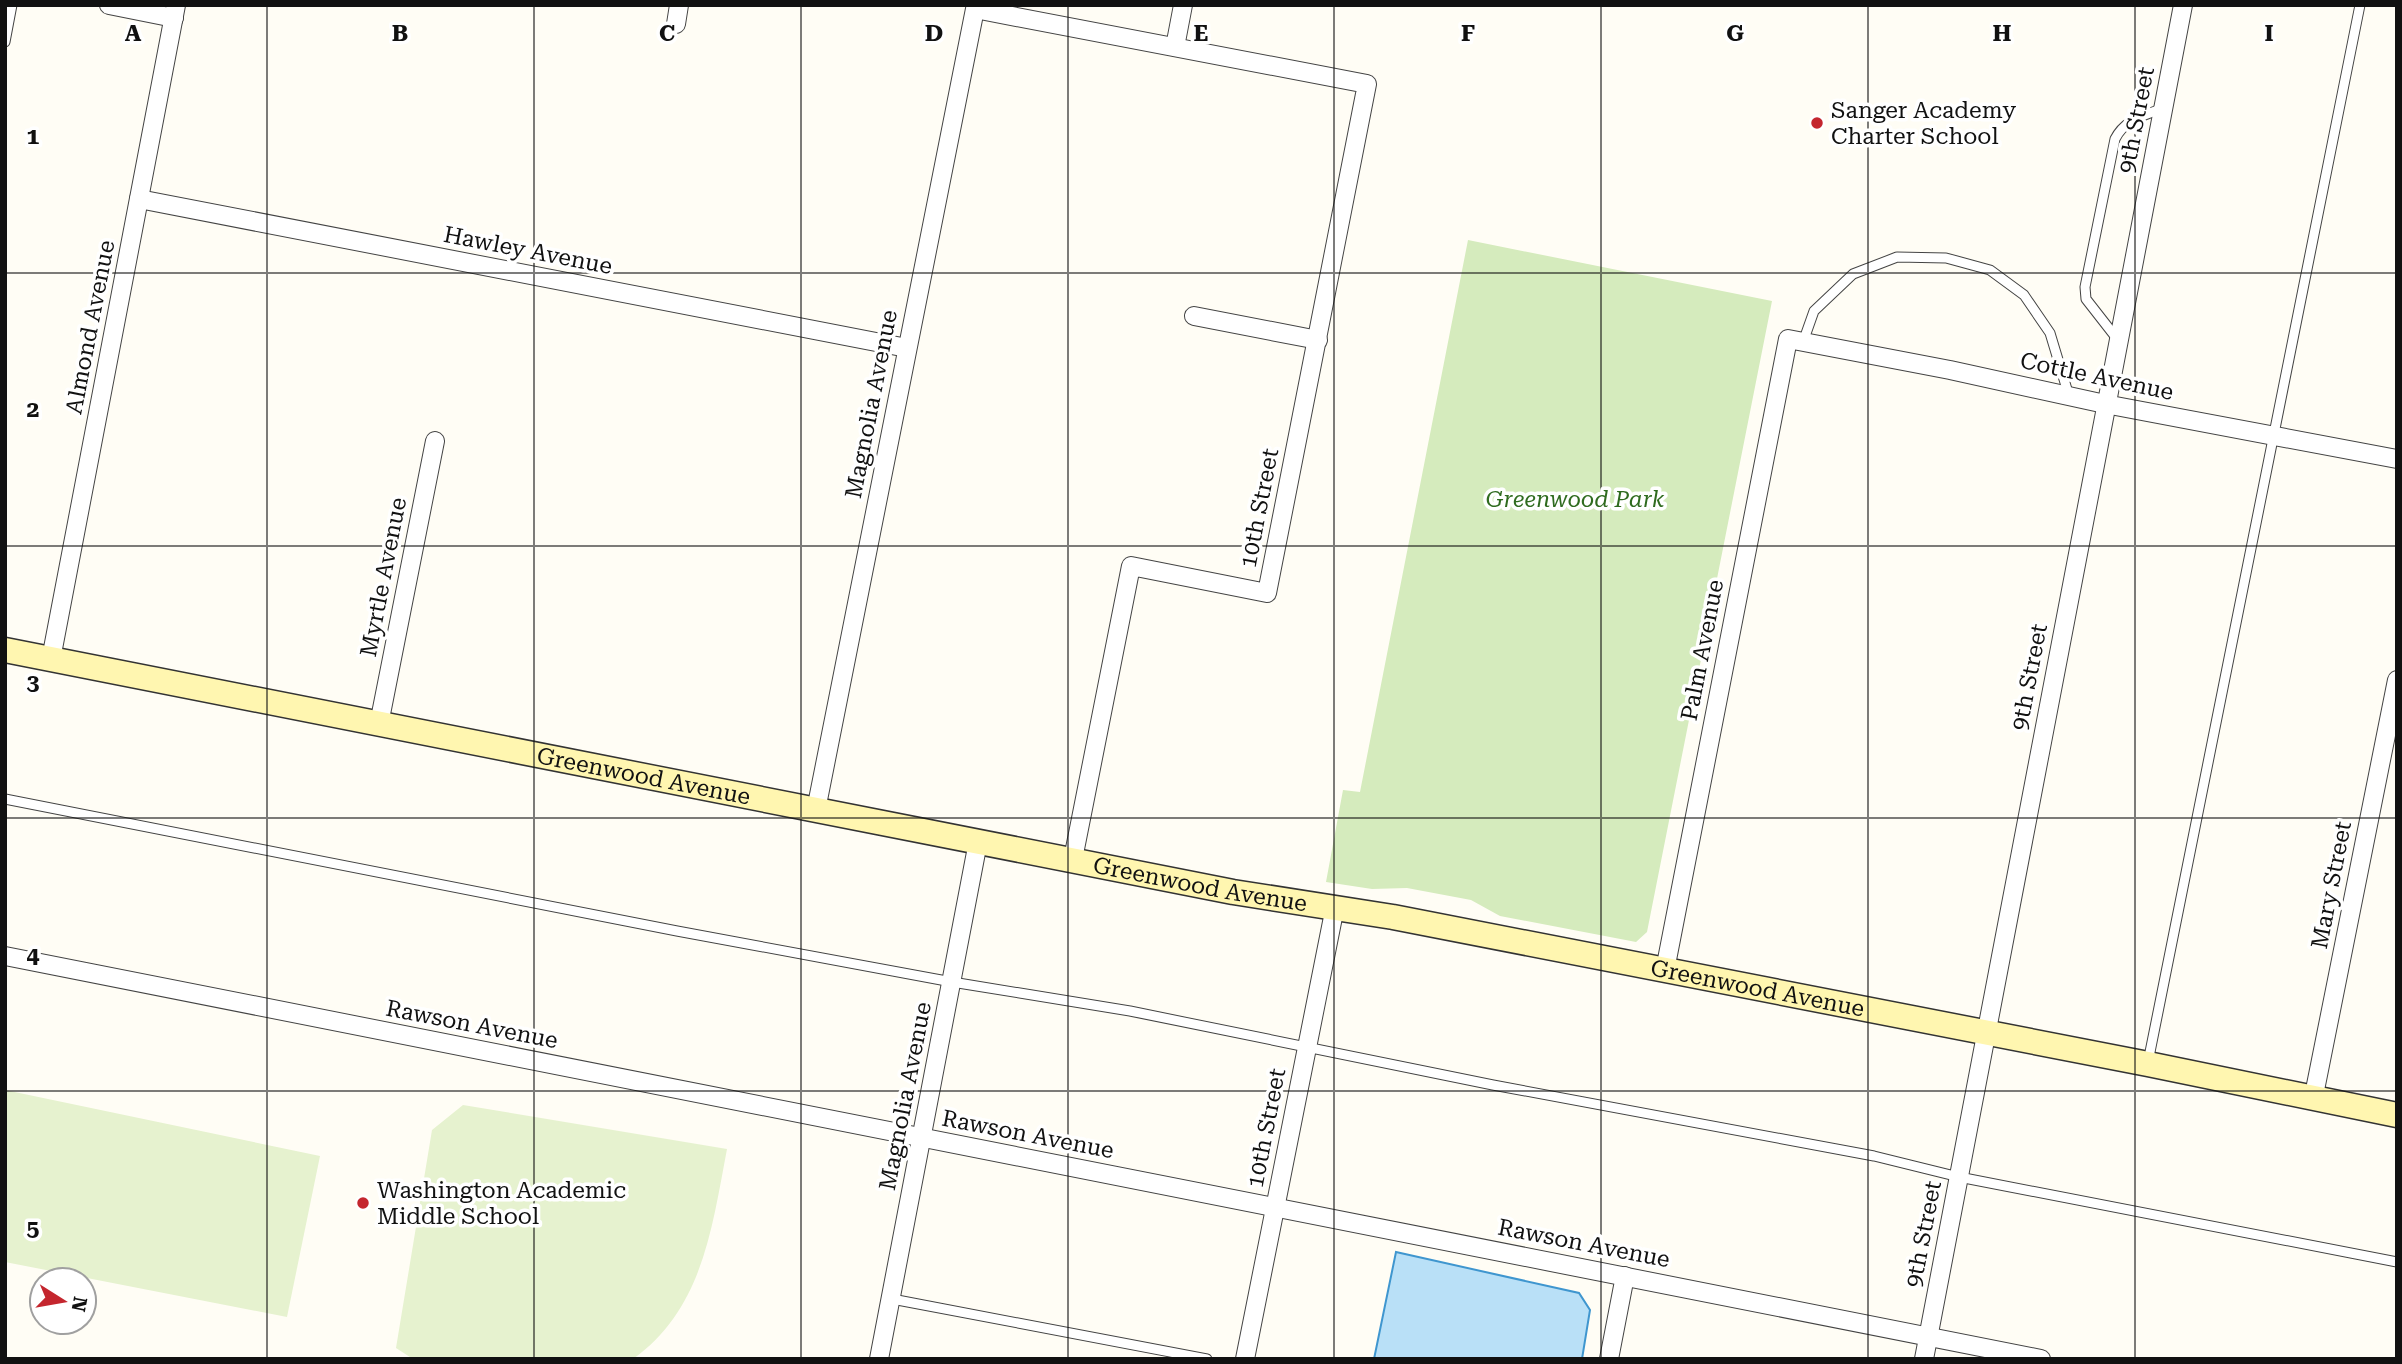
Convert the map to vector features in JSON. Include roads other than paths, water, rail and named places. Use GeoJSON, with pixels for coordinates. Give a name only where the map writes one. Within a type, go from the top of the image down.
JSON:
{"type":"FeatureCollection","features":[{"type":"Feature","properties":{"kind":"street"},"geometry":{"type":"LineString","coordinates":[[109,5],[175,12]]}},
{"type":"Feature","properties":{"kind":"street"},"geometry":{"type":"LineString","coordinates":[[676,24],[680,5]]}},
{"type":"Feature","properties":{"kind":"street"},"geometry":{"type":"LineString","coordinates":[[1175,47],[1183,5]]}},
{"type":"Feature","properties":{"kind":"street","name":"9th Street"},"geometry":{"type":"LineString","coordinates":[[1924,1359],[2183,5]]}},
{"type":"Feature","properties":{"kind":"street","name":"Magnolia Avenue"},"geometry":{"type":"LineString","coordinates":[[816,810],[975,9],[1175,47]]}},
{"type":"Feature","properties":{"kind":"street","name":"Almond Avenue"},"geometry":{"type":"LineString","coordinates":[[51,659],[175,12]]}},
{"type":"Feature","properties":{"kind":"street","name":"10th Street"},"geometry":{"type":"LineString","coordinates":[[1073,859],[1130,566],[1267,593],[1367,85],[1175,47]]}},
{"type":"Feature","properties":{"kind":"street","name":"Hawley Avenue"},"geometry":{"type":"LineString","coordinates":[[139,200],[907,348]]}},
{"type":"Feature","properties":{"kind":"street"},"geometry":{"type":"LineString","coordinates":[[1194,316],[1318,340]]}},
{"type":"Feature","properties":{"kind":"street","name":"Cottle Avenue"},"geometry":{"type":"LineString","coordinates":[[1795,340],[2105,404],[2397,459]]}},
{"type":"Feature","properties":{"kind":"street","name":"Palm Avenue"},"geometry":{"type":"LineString","coordinates":[[1665,970],[1795,340]]}},
{"type":"Feature","properties":{"kind":"street","name":"Myrtle Avenue"},"geometry":{"type":"LineString","coordinates":[[379,724],[435,441]]}},
{"type":"Feature","properties":{"kind":"street","name":"Greenwood Avenue"},"geometry":{"type":"LineString","coordinates":[[5,650],[1233,892],[1335,907],[1665,970],[2397,1115]]}},
{"type":"Feature","properties":{"kind":"street","name":"Mary Street"},"geometry":{"type":"LineString","coordinates":[[2313,1100],[2397,680]]}},
{"type":"Feature","properties":{"kind":"street","name":"Magnolia Avenue"},"geometry":{"type":"LineString","coordinates":[[880,1359],[978,842]]}},
{"type":"Feature","properties":{"kind":"street","name":"10th Street"},"geometry":{"type":"LineString","coordinates":[[1245,1359],[1335,907]]}},
{"type":"Feature","properties":{"kind":"street","name":"Rawson Avenue"},"geometry":{"type":"LineString","coordinates":[[5,956],[2041,1359]]}},
{"type":"Feature","properties":{"kind":"street"},"geometry":{"type":"LineString","coordinates":[[1609,1359],[1625,1276]]}},
{"type":"Feature","properties":{"kind":"lane"},"geometry":{"type":"LineString","coordinates":[[5,42],[12,5]]}},
{"type":"Feature","properties":{"kind":"lane"},"geometry":{"type":"LineString","coordinates":[[2148,1064],[2360,5]]}},
{"type":"Feature","properties":{"kind":"lane"},"geometry":{"type":"LineString","coordinates":[[2118,340],[2087,299],[2085,287],[2115,139],[2120,128],[2129,122],[2163,108]]}},
{"type":"Feature","properties":{"kind":"lane"},"geometry":{"type":"LineString","coordinates":[[1795,340],[1814,311],[1853,274],[1897,257],[1946,258],[1990,270],[2024,295],[2050,333],[2069,396]]}},
{"type":"Feature","properties":{"kind":"lane"},"geometry":{"type":"LineString","coordinates":[[5,799],[677,931],[951,982],[1130,1011],[1506,1087],[1874,1156],[1959,1177],[2397,1262]]}},
{"type":"Feature","properties":{"kind":"lane"},"geometry":{"type":"LineString","coordinates":[[892,1299],[1207,1359]]}},
{"type":"Feature","properties":{"kind":"water"},"geometry":{"type":"Polygon","coordinates":[[[1396,1252],[1579,1293],[1590,1310],[1582,1359],[1374,1359],[1396,1252]]]}},
{"type":"Feature","properties":{"kind":"place","name":"Sanger Academy Charter School"},"geometry":{"type":"Point","coordinates":[1817,123]}},
{"type":"Feature","properties":{"kind":"place","name":"Washington Academic Middle School"},"geometry":{"type":"Point","coordinates":[363,1203]}},
{"type":"Feature","properties":{"kind":"park label","name":"Greenwood Park"},"geometry":{"type":"Point","coordinates":[1575,499]}}]}
